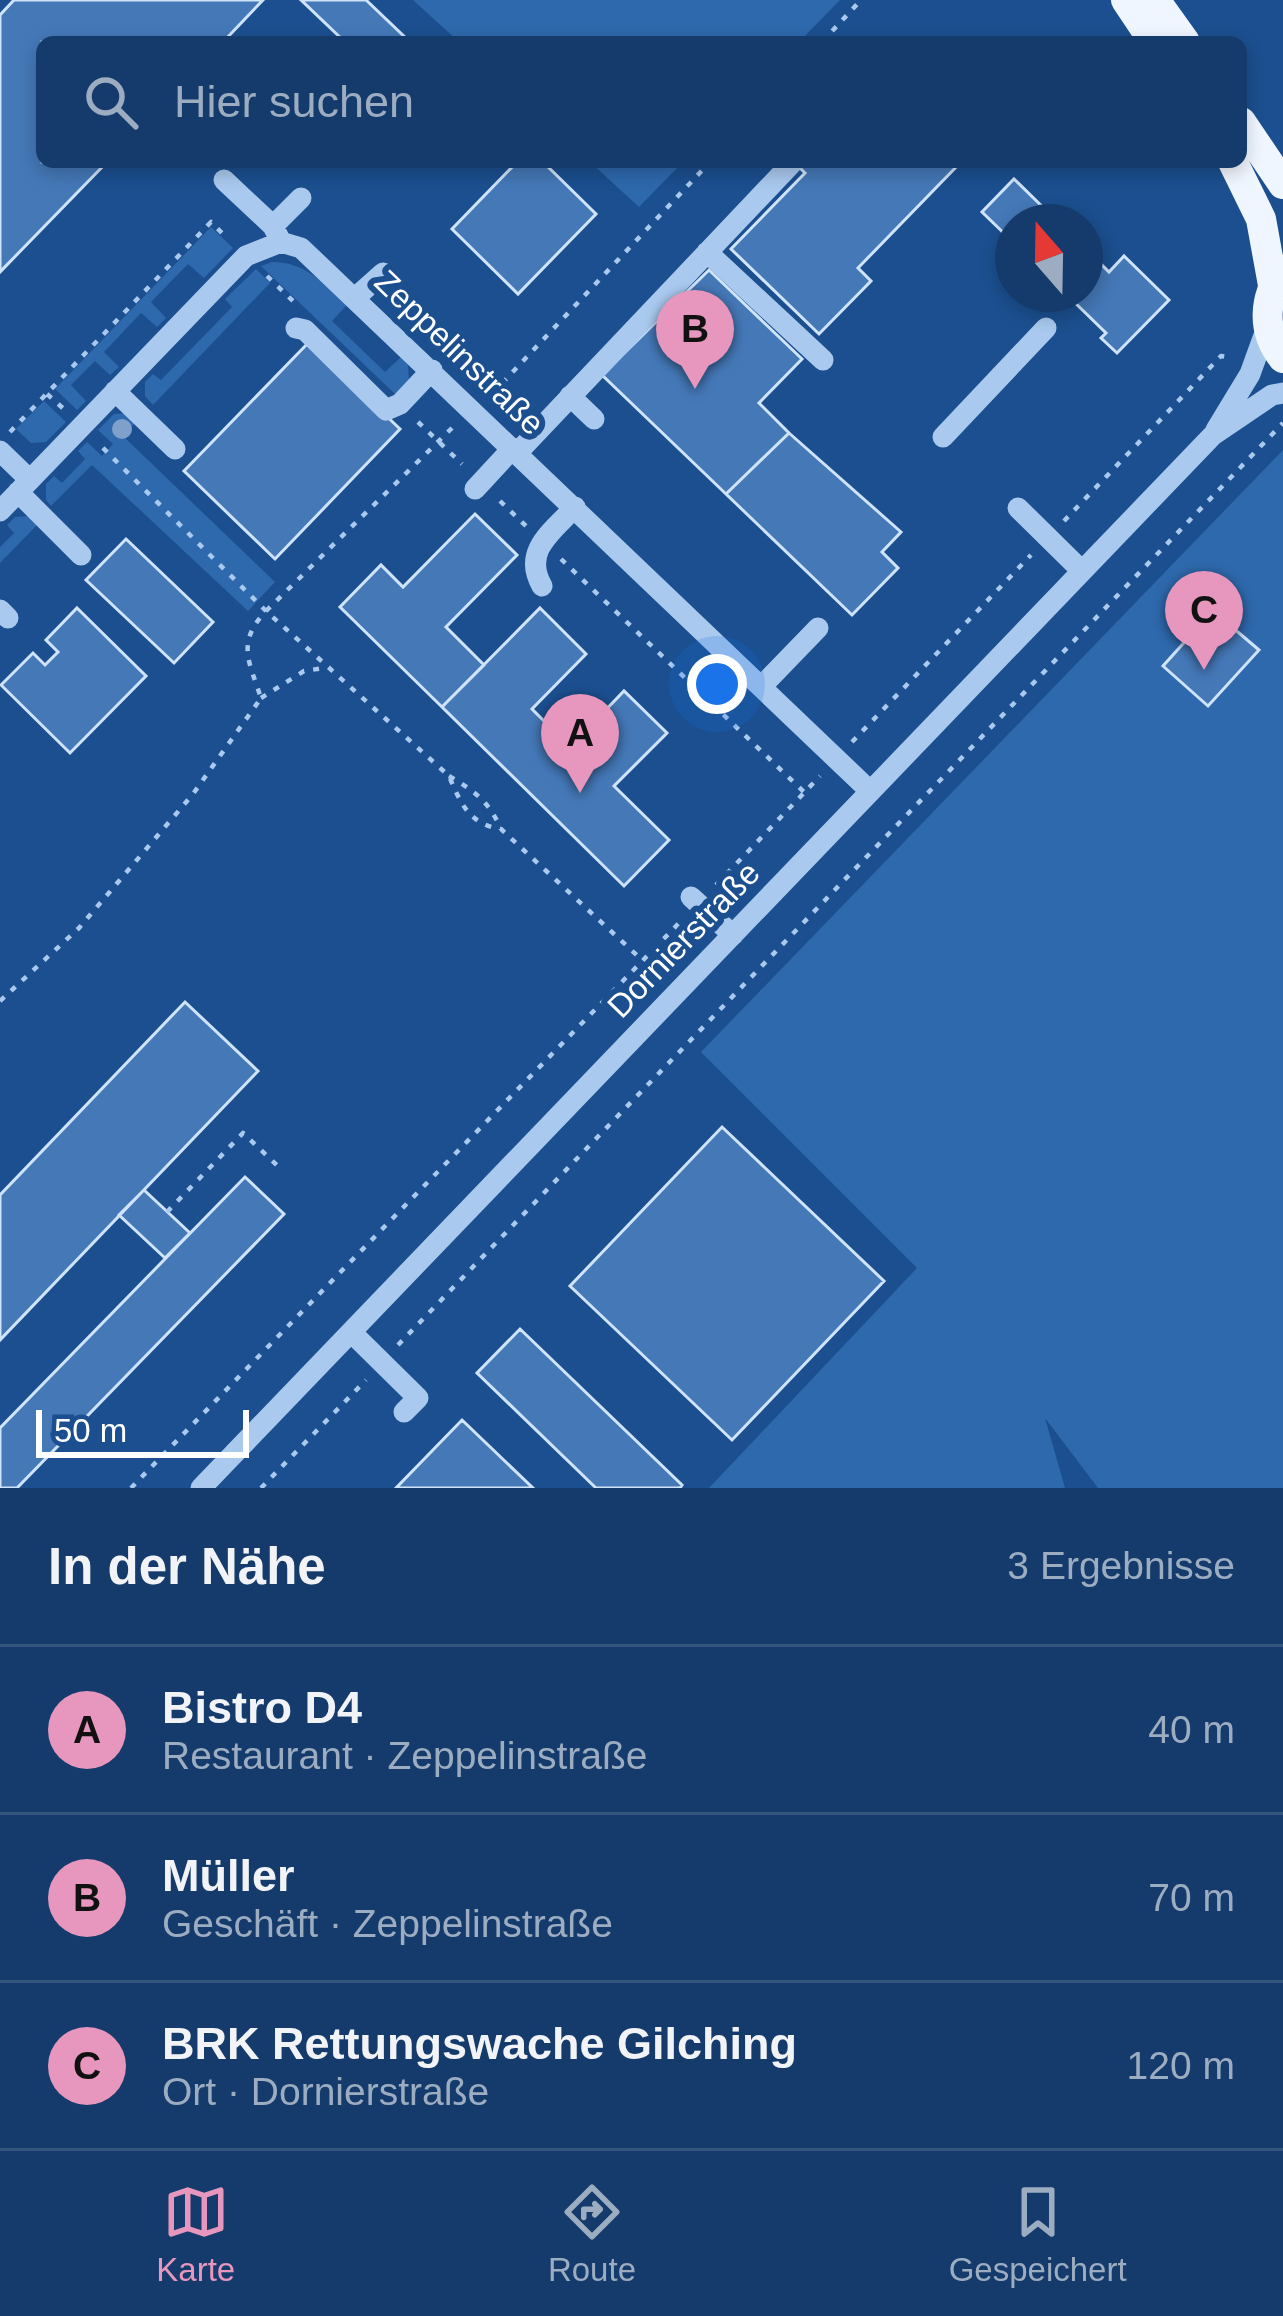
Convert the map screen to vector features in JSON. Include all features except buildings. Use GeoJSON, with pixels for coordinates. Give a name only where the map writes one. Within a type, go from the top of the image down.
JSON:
{"type":"FeatureCollection","features":[{"type":"Feature","properties":{"kind":"main road"},"geometry":{"type":"LineString","coordinates":[[1126,0],[1150,36]]}},
{"type":"Feature","properties":{"kind":"main road"},"geometry":{"type":"LineString","coordinates":[[1155,0],[1181,36]]}},
{"type":"Feature","properties":{"kind":"main road"},"geometry":{"type":"LineString","coordinates":[[1247,131],[1283,184]]}},
{"type":"Feature","properties":{"kind":"main road"},"geometry":{"type":"LineString","coordinates":[[1236,168],[1262,219],[1278,277],[1267,306],[1268,327],[1283,358]]}},
{"type":"Feature","properties":{"kind":"street"},"geometry":{"type":"LineString","coordinates":[[475,489],[787,168]]}},
{"type":"Feature","properties":{"kind":"street","name":"Zeppelinstraße"},"geometry":{"type":"LineString","coordinates":[[224,180],[277,234],[315,257],[870,791]]}},
{"type":"Feature","properties":{"kind":"street"},"geometry":{"type":"LineString","coordinates":[[0,511],[246,256],[277,234],[301,198]]}},
{"type":"Feature","properties":{"kind":"street"},"geometry":{"type":"LineString","coordinates":[[707,252],[823,361]]}},
{"type":"Feature","properties":{"kind":"street"},"geometry":{"type":"LineString","coordinates":[[356,297],[383,273]]}},
{"type":"Feature","properties":{"kind":"street","name":"Dornierstraße"},"geometry":{"type":"LineString","coordinates":[[1213,435],[1250,374],[1268,327]]}},
{"type":"Feature","properties":{"kind":"street"},"geometry":{"type":"LineString","coordinates":[[296,328],[305,330],[386,410],[400,404],[432,370]]}},
{"type":"Feature","properties":{"kind":"street"},"geometry":{"type":"LineString","coordinates":[[943,436],[1046,328]]}},
{"type":"Feature","properties":{"kind":"street"},"geometry":{"type":"LineString","coordinates":[[116,391],[175,449]]}},
{"type":"Feature","properties":{"kind":"street","name":"Dornierstraße"},"geometry":{"type":"LineString","coordinates":[[201,1488],[1213,435],[1272,395],[1283,393]]}},
{"type":"Feature","properties":{"kind":"street"},"geometry":{"type":"LineString","coordinates":[[570,396],[594,419]]}},
{"type":"Feature","properties":{"kind":"street"},"geometry":{"type":"LineString","coordinates":[[0,447],[24,486],[81,555]]}},
{"type":"Feature","properties":{"kind":"street"},"geometry":{"type":"LineString","coordinates":[[542,586],[533,571],[535,551],[575,507]]}},
{"type":"Feature","properties":{"kind":"street"},"geometry":{"type":"LineString","coordinates":[[1018,508],[1082,571]]}},
{"type":"Feature","properties":{"kind":"street"},"geometry":{"type":"LineString","coordinates":[[761,687],[818,628]]}},
{"type":"Feature","properties":{"kind":"street"},"geometry":{"type":"LineString","coordinates":[[694,900],[733,935]]}},
{"type":"Feature","properties":{"kind":"street"},"geometry":{"type":"LineString","coordinates":[[351,1332],[418,1398],[404,1412]]}},
{"type":"Feature","properties":{"kind":"path"},"geometry":{"type":"LineString","coordinates":[[828,36],[861,0]]}},
{"type":"Feature","properties":{"kind":"path"},"geometry":{"type":"LineString","coordinates":[[261,698],[247,654],[249,630],[473,408],[502,386],[704,168]]}},
{"type":"Feature","properties":{"kind":"path"},"geometry":{"type":"LineString","coordinates":[[0,447],[212,222],[236,246]]}},
{"type":"Feature","properties":{"kind":"path"},"geometry":{"type":"LineString","coordinates":[[131,1488],[1221,356]]}},
{"type":"Feature","properties":{"kind":"path"},"geometry":{"type":"LineString","coordinates":[[47,394],[72,416]]}},
{"type":"Feature","properties":{"kind":"path"},"geometry":{"type":"LineString","coordinates":[[261,1488],[1283,423]]}},
{"type":"Feature","properties":{"kind":"path"},"geometry":{"type":"LineString","coordinates":[[92,436],[266,611],[449,776],[476,791],[492,808],[501,830],[642,959]]}},
{"type":"Feature","properties":{"kind":"path"},"geometry":{"type":"LineString","coordinates":[[0,1001],[93,911],[193,794],[261,698],[304,670],[331,669]]}},
{"type":"Feature","properties":{"kind":"path"},"geometry":{"type":"LineString","coordinates":[[449,776],[463,809],[483,826],[501,830]]}},
{"type":"Feature","properties":{"kind":"path"},"geometry":{"type":"LineString","coordinates":[[167,1212],[243,1133],[283,1171]]}},
{"type":"Feature","properties":{"kind":"shaded area"},"geometry":{"type":"Polygon","coordinates":[[[413,0],[840,0],[805,36],[452,36],[413,0]]]}},
{"type":"Feature","properties":{"kind":"shaded area"},"geometry":{"type":"Polygon","coordinates":[[[597,168],[677,168],[639,207],[597,168]]]}},
{"type":"Feature","properties":{"kind":"shaded area"},"geometry":{"type":"Polygon","coordinates":[[[211,227],[233,248],[204,278],[188,264],[151,302],[166,318],[157,327],[141,313],[104,352],[119,367],[110,375],[95,361],[71,385],[86,401],[77,410],[55,389],[211,227]]]}},
{"type":"Feature","properties":{"kind":"shaded area"},"geometry":{"type":"Polygon","coordinates":[[[272,262],[295,266],[322,282],[347,305],[332,321],[385,372],[401,357],[408,365],[409,380],[395,394],[261,266],[272,262]]]}},
{"type":"Feature","properties":{"kind":"shaded area"},"geometry":{"type":"Polygon","coordinates":[[[256,269],[270,283],[153,405],[145,396],[145,382],[153,374],[161,380],[232,307],[225,299],[256,269]]]}},
{"type":"Feature","properties":{"kind":"shaded area"},"geometry":{"type":"Polygon","coordinates":[[[44,401],[66,422],[46,442],[31,443],[16,429],[44,401]]]}},
{"type":"Feature","properties":{"kind":"shaded area"},"geometry":{"type":"Polygon","coordinates":[[[129,413],[137,421],[123,436],[275,582],[248,611],[92,465],[51,506],[46,500],[46,484],[54,476],[62,483],[85,459],[78,451],[87,442],[102,456],[113,444],[98,430],[114,414],[129,413]]]}},
{"type":"Feature","properties":{"kind":"shaded area"},"geometry":{"type":"Polygon","coordinates":[[[1283,450],[1283,1488],[1098,1488],[1045,1418],[1065,1488],[709,1488],[917,1268],[701,1052],[1283,450]]]}},
{"type":"Feature","properties":{"kind":"shaded area"},"geometry":{"type":"Polygon","coordinates":[[[30,516],[38,524],[0,563],[0,547],[14,533],[7,525],[15,517],[30,516]]]}},
{"type":"Feature","properties":{"kind":"place","name":"Müller"},"geometry":{"type":"Point","coordinates":[695,389]}},
{"type":"Feature","properties":{"kind":"place","name":"BRK Rettungswache Gilching"},"geometry":{"type":"Point","coordinates":[1204,670]}},
{"type":"Feature","properties":{"kind":"place","name":"Bistro D4"},"geometry":{"type":"Point","coordinates":[580,793]}}]}
